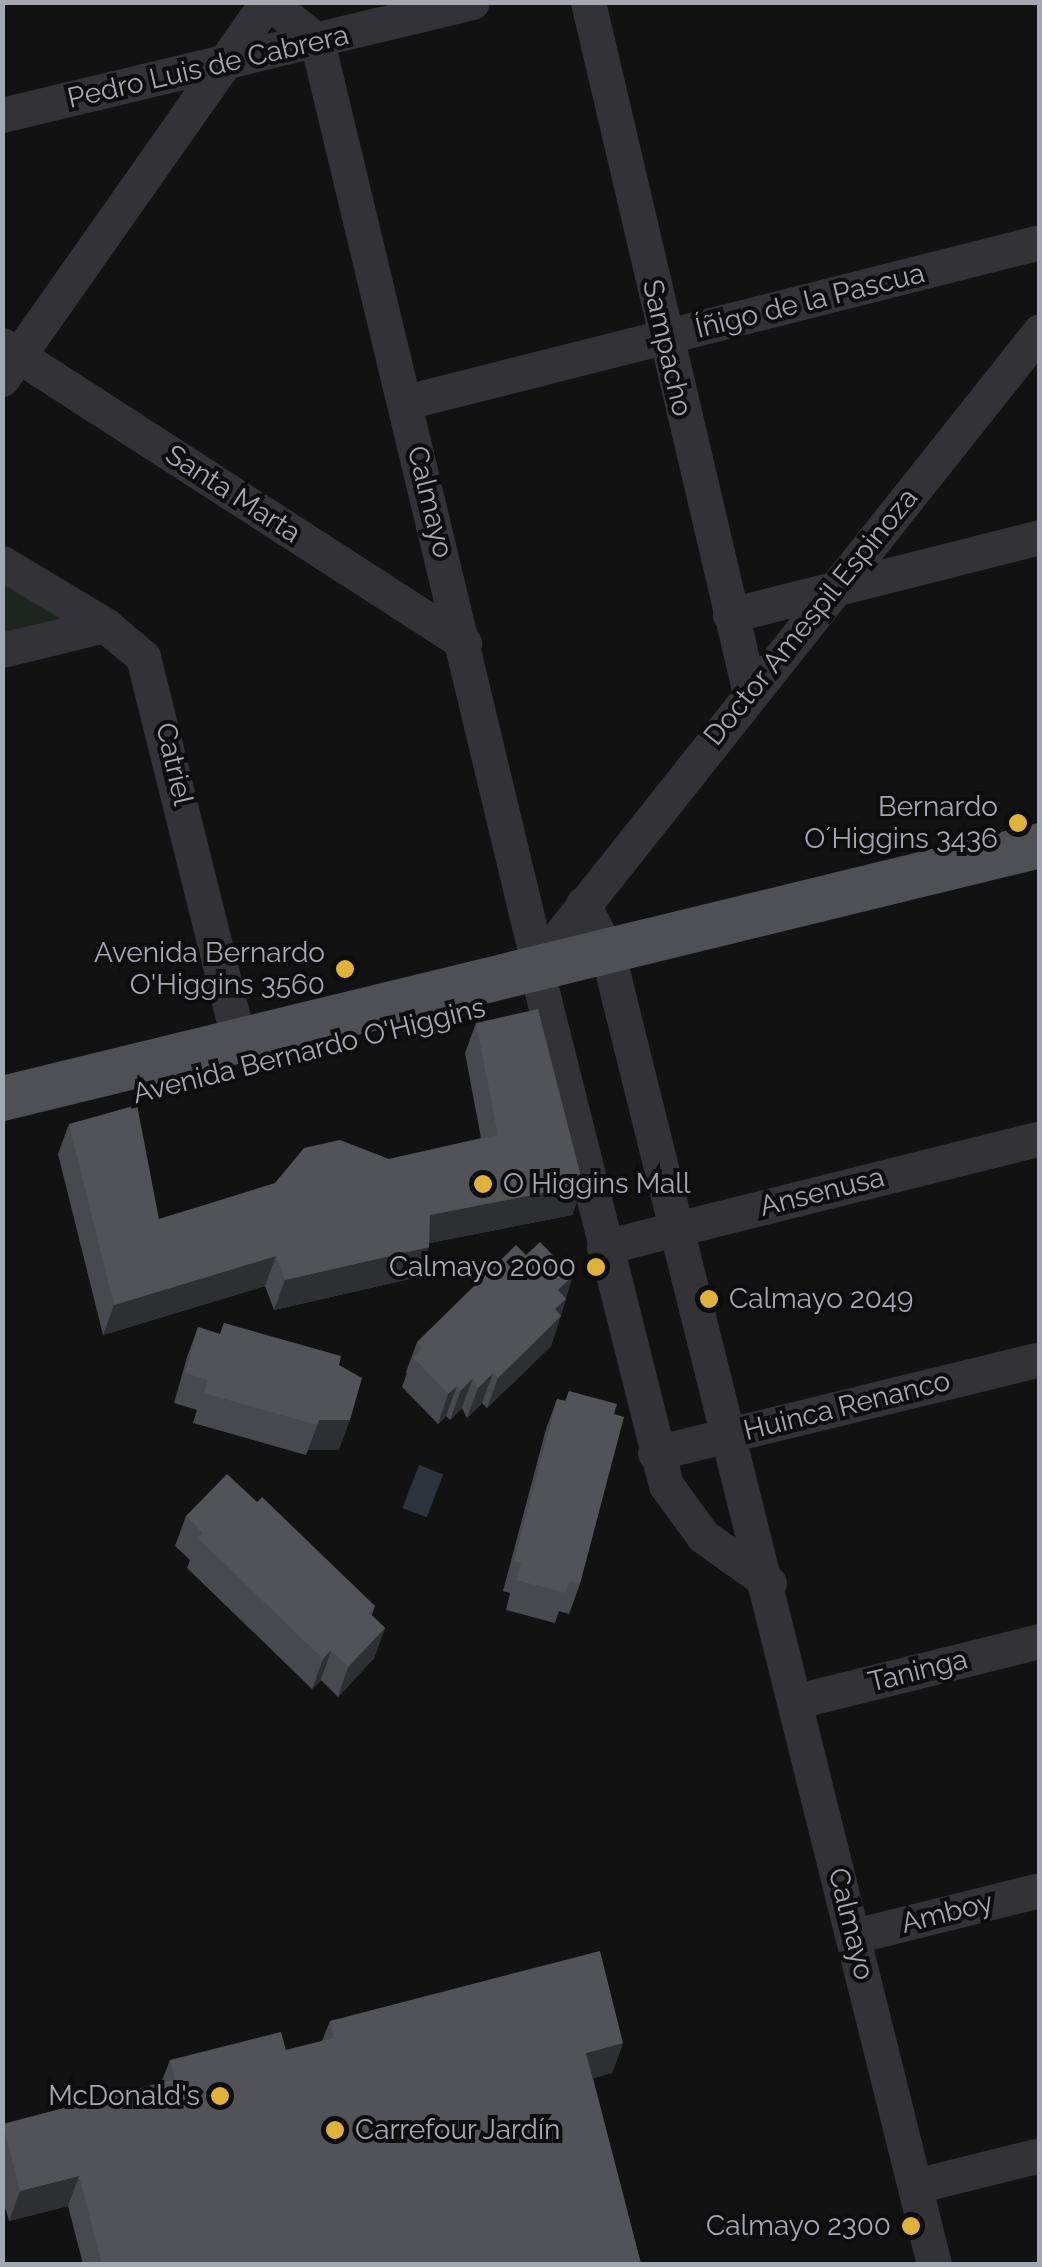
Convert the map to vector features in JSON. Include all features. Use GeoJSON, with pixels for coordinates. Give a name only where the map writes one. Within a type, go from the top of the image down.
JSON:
{"type":"FeatureCollection","features":[{"type":"Feature","properties":{"kind":"main road","name":"Avenida Bernardo O'Higgins"},"geometry":{"type":"LineString","coordinates":[[2,1128],[540,978],[608,953],[1040,845]]}},
{"type":"Feature","properties":{"kind":"main road","name":"Avenida Bernardo O'Higgins"},"geometry":{"type":"LineString","coordinates":[[2,1098],[238,1038],[540,978]]}},
{"type":"Feature","properties":{"kind":"street"},"geometry":{"type":"LineString","coordinates":[[8,359],[216,66],[268,2],[317,41]]}},
{"type":"Feature","properties":{"kind":"street","name":"Pedro Luis de Cabrera"},"geometry":{"type":"LineString","coordinates":[[2,115],[472,2]]}},
{"type":"Feature","properties":{"kind":"street","name":"Sampacho"},"geometry":{"type":"LineString","coordinates":[[588,2],[750,693]]}},
{"type":"Feature","properties":{"kind":"street","name":"Calmayo"},"geometry":{"type":"LineString","coordinates":[[317,41],[655,1453],[666,1485],[703,1536],[769,1583]]}},
{"type":"Feature","properties":{"kind":"street","name":"Íñigo de la Pascua"},"geometry":{"type":"LineString","coordinates":[[406,402],[1040,242]]}},
{"type":"Feature","properties":{"kind":"street","name":"Doctor Amespil Espinoza"},"geometry":{"type":"LineString","coordinates":[[540,978],[583,904],[1040,330]]}},
{"type":"Feature","properties":{"kind":"street","name":"Santa Marta"},"geometry":{"type":"LineString","coordinates":[[8,359],[464,643]]}},
{"type":"Feature","properties":{"kind":"street"},"geometry":{"type":"LineString","coordinates":[[730,615],[1040,536]]}},
{"type":"Feature","properties":{"kind":"street","name":"Catriel"},"geometry":{"type":"LineString","coordinates":[[2,563],[105,625],[143,657],[153,679],[238,1038]]}},
{"type":"Feature","properties":{"kind":"street"},"geometry":{"type":"LineString","coordinates":[[2,650],[105,625]]}},
{"type":"Feature","properties":{"kind":"street"},"geometry":{"type":"LineString","coordinates":[[583,904],[590,929],[608,953]]}},
{"type":"Feature","properties":{"kind":"street","name":"Calmayo"},"geometry":{"type":"LineString","coordinates":[[608,953],[732,1434],[934,2264]]}},
{"type":"Feature","properties":{"kind":"street","name":"Ansenusa"},"geometry":{"type":"LineString","coordinates":[[604,1247],[1040,1138]]}},
{"type":"Feature","properties":{"kind":"street","name":"Huinca Renanco"},"geometry":{"type":"LineString","coordinates":[[655,1453],[1040,1359]]}},
{"type":"Feature","properties":{"kind":"street","name":"Taninga"},"geometry":{"type":"LineString","coordinates":[[797,1701],[1040,1641]]}},
{"type":"Feature","properties":{"kind":"street","name":"Amboy"},"geometry":{"type":"LineString","coordinates":[[854,1936],[1040,1890]]}},
{"type":"Feature","properties":{"kind":"street"},"geometry":{"type":"LineString","coordinates":[[915,2186],[1040,2154]]}},
{"type":"Feature","properties":{"kind":"shaded area"},"geometry":{"type":"Polygon","coordinates":[[[2,578],[65,614],[62,620],[3,635],[2,578]]]}},
{"type":"Feature","properties":{"kind":"shaded area"},"geometry":{"type":"Polygon","coordinates":[[[419,1465],[443,1474],[427,1517],[403,1508],[419,1465]]]}},
{"type":"Feature","properties":{"kind":"building","name":"O Higgins Mall"},"geometry":{"type":"Polygon","coordinates":[[[538,1009],[583,1185],[430,1215],[429,1247],[285,1280],[276,1256],[114,1305],[69,1124],[137,1105],[159,1219],[275,1183],[304,1148],[340,1140],[389,1159],[498,1135],[476,1023],[538,1009]]]}},
{"type":"Feature","properties":{"kind":"building"},"geometry":{"type":"Polygon","coordinates":[[[540,1242],[573,1276],[558,1290],[566,1299],[555,1309],[561,1316],[498,1378],[493,1373],[478,1388],[473,1378],[461,1390],[457,1386],[448,1394],[413,1357],[422,1348],[417,1342],[516,1245],[526,1255],[540,1242]]]}},
{"type":"Feature","properties":{"kind":"building"},"geometry":{"type":"Polygon","coordinates":[[[224,1323],[341,1356],[339,1365],[362,1378],[350,1420],[319,1420],[317,1425],[204,1393],[208,1380],[185,1373],[198,1327],[220,1334],[224,1323]]]}},
{"type":"Feature","properties":{"kind":"building"},"geometry":{"type":"Polygon","coordinates":[[[569,1391],[617,1404],[614,1414],[624,1417],[580,1584],[569,1581],[566,1593],[516,1580],[521,1563],[514,1561],[557,1399],[566,1401],[569,1391]]]}},
{"type":"Feature","properties":{"kind":"building"},"geometry":{"type":"Polygon","coordinates":[[[227,1474],[257,1502],[262,1497],[375,1606],[369,1613],[385,1628],[348,1667],[331,1650],[323,1659],[198,1538],[203,1533],[186,1516],[227,1474]]]}},
{"type":"Feature","properties":{"kind":"building","name":"Carrefour Jardín"},"geometry":{"type":"Polygon","coordinates":[[[600,1951],[623,2043],[586,2053],[641,2264],[102,2264],[79,2176],[20,2191],[3,2124],[175,2079],[170,2060],[281,2032],[286,2050],[334,2038],[330,2021],[600,1951]]]}},
{"type":"Feature","properties":{"kind":"place","name":"Bernardo O´Higgins 3436"},"geometry":{"type":"Point","coordinates":[1018,823]}},
{"type":"Feature","properties":{"kind":"place","name":"Avenida Bernardo O'Higgins 3560"},"geometry":{"type":"Point","coordinates":[345,969]}},
{"type":"Feature","properties":{"kind":"place","name":"O Higgins Mall"},"geometry":{"type":"Point","coordinates":[483,1184]}},
{"type":"Feature","properties":{"kind":"place","name":"Calmayo 2000"},"geometry":{"type":"Point","coordinates":[596,1267]}},
{"type":"Feature","properties":{"kind":"place","name":"Calmayo 2049"},"geometry":{"type":"Point","coordinates":[709,1299]}},
{"type":"Feature","properties":{"kind":"place","name":"McDonald's"},"geometry":{"type":"Point","coordinates":[220,2096]}},
{"type":"Feature","properties":{"kind":"place","name":"Carrefour Jardín"},"geometry":{"type":"Point","coordinates":[335,2130]}},
{"type":"Feature","properties":{"kind":"place","name":"Calmayo 2300"},"geometry":{"type":"Point","coordinates":[911,2226]}}]}
